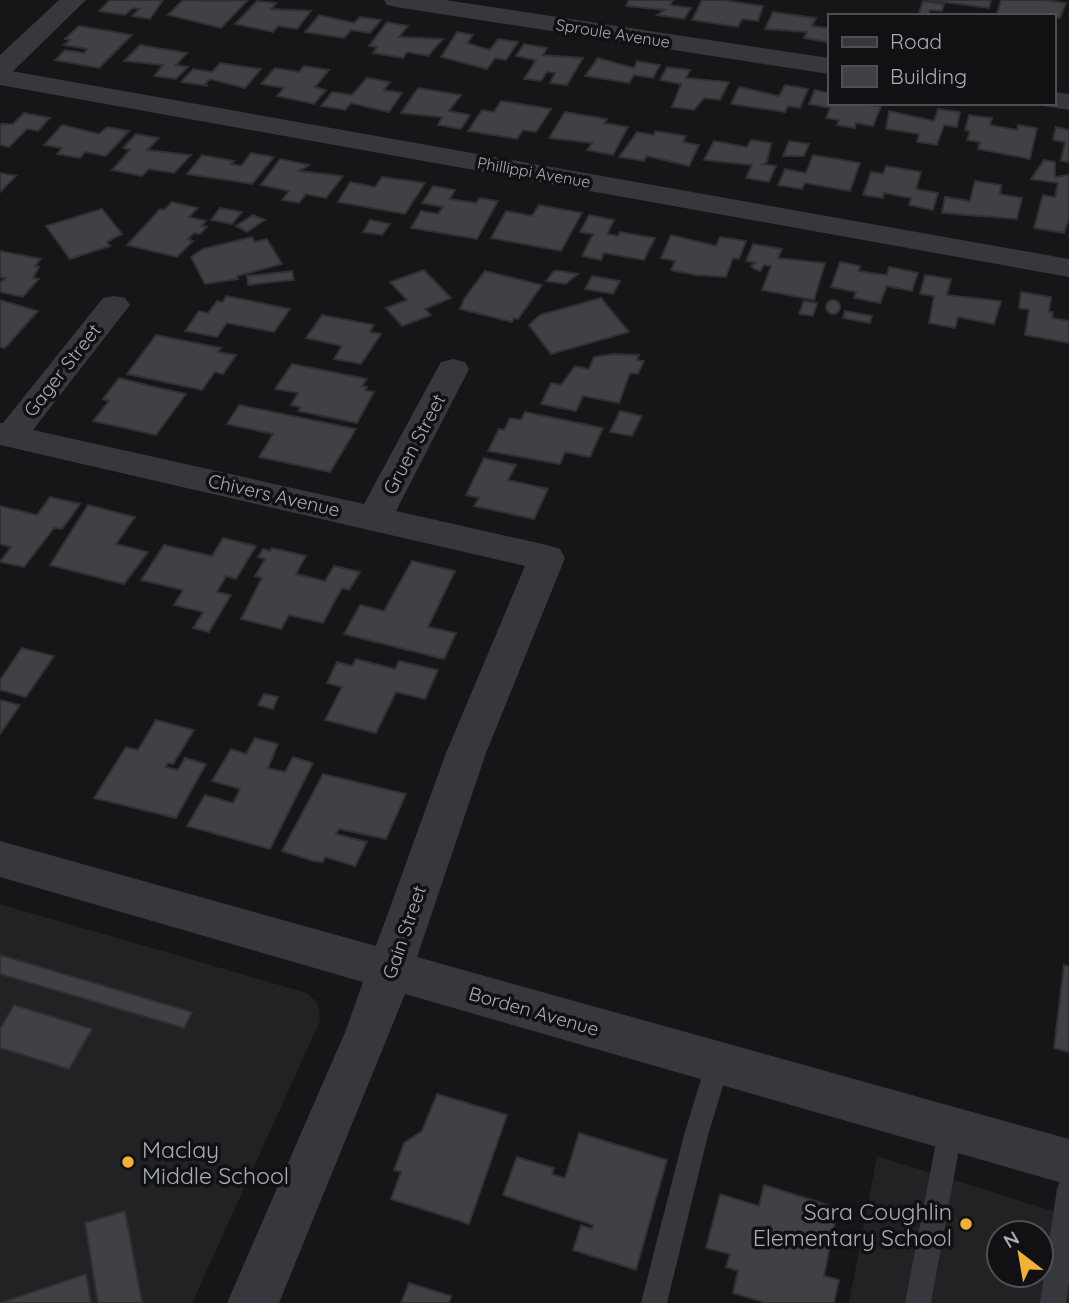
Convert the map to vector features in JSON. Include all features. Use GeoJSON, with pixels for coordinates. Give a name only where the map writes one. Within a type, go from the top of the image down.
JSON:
{"type":"FeatureCollection","features":[{"type":"Feature","properties":{"kind":"street"},"geometry":{"type":"LineString","coordinates":[[0,69],[74,0]]}},
{"type":"Feature","properties":{"kind":"street","name":"Sproule Avenue"},"geometry":{"type":"LineString","coordinates":[[396,0],[828,66]]}},
{"type":"Feature","properties":{"kind":"street","name":"Phillippi Avenue"},"geometry":{"type":"LineString","coordinates":[[0,77],[1069,268]]}},
{"type":"Feature","properties":{"kind":"street","name":"Gager Street"},"geometry":{"type":"LineString","coordinates":[[5,435],[114,304]]}},
{"type":"Feature","properties":{"kind":"street","name":"Gruen Street"},"geometry":{"type":"LineString","coordinates":[[375,518],[453,369]]}},
{"type":"Feature","properties":{"kind":"street","name":"Chivers Avenue"},"geometry":{"type":"LineString","coordinates":[[5,435],[547,558]]}},
{"type":"Feature","properties":{"kind":"street","name":"Gain Street"},"geometry":{"type":"LineString","coordinates":[[254,1303],[369,1030],[466,753],[547,558]]}},
{"type":"Feature","properties":{"kind":"street","name":"Borden Avenue"},"geometry":{"type":"LineString","coordinates":[[0,859],[1069,1162]]}},
{"type":"Feature","properties":{"kind":"lane"},"geometry":{"type":"LineString","coordinates":[[654,1303],[696,1135],[718,1063]]}},
{"type":"Feature","properties":{"kind":"lane"},"geometry":{"type":"LineString","coordinates":[[918,1303],[950,1127]]}},
{"type":"Feature","properties":{"kind":"lane"},"geometry":{"type":"LineString","coordinates":[[1053,1303],[1069,1189]]}},
{"type":"Feature","properties":{"kind":"shaded area","name":"Maclay Middle School"},"geometry":{"type":"Polygon","coordinates":[[[0,904],[307,993],[318,1003],[320,1021],[192,1303],[0,1303],[0,904]]]}},
{"type":"Feature","properties":{"kind":"shaded area","name":"Sara Coughlin Elementary School"},"geometry":{"type":"Polygon","coordinates":[[[877,1156],[1069,1216],[1069,1303],[849,1303],[877,1156]]]}},
{"type":"Feature","properties":{"kind":"building"},"geometry":{"type":"Polygon","coordinates":[[[110,0],[163,0],[150,19],[132,16],[139,9],[133,8],[125,15],[99,11],[110,0]]]}},
{"type":"Feature","properties":{"kind":"building"},"geometry":{"type":"Polygon","coordinates":[[[183,0],[248,0],[221,28],[168,15],[183,0]]]}},
{"type":"Feature","properties":{"kind":"building"},"geometry":{"type":"Polygon","coordinates":[[[629,0],[673,0],[670,5],[691,8],[684,19],[657,15],[665,10],[626,6],[629,0]]]}},
{"type":"Feature","properties":{"kind":"building"},"geometry":{"type":"Polygon","coordinates":[[[702,0],[763,6],[758,21],[742,19],[738,27],[692,20],[702,0]]]}},
{"type":"Feature","properties":{"kind":"building"},"geometry":{"type":"Polygon","coordinates":[[[927,0],[991,0],[989,8],[927,0]]]}},
{"type":"Feature","properties":{"kind":"building"},"geometry":{"type":"Polygon","coordinates":[[[1001,0],[1066,3],[1060,18],[1055,17],[1055,14],[997,14],[1001,0]]]}},
{"type":"Feature","properties":{"kind":"building"},"geometry":{"type":"Polygon","coordinates":[[[257,1],[276,3],[271,9],[311,11],[297,29],[278,26],[273,32],[235,24],[257,1]]]}},
{"type":"Feature","properties":{"kind":"building"},"geometry":{"type":"Polygon","coordinates":[[[923,1],[944,4],[942,11],[919,13],[923,1]]]}},
{"type":"Feature","properties":{"kind":"building"},"geometry":{"type":"Polygon","coordinates":[[[773,12],[816,18],[812,26],[828,28],[827,42],[804,38],[807,32],[765,29],[773,12]]]}},
{"type":"Feature","properties":{"kind":"building"},"geometry":{"type":"Polygon","coordinates":[[[319,15],[354,23],[360,17],[381,20],[370,33],[351,30],[344,38],[305,32],[319,15]]]}},
{"type":"Feature","properties":{"kind":"building"},"geometry":{"type":"Polygon","coordinates":[[[387,22],[408,26],[399,37],[443,39],[428,56],[407,52],[403,58],[373,53],[377,47],[369,46],[387,22]]]}},
{"type":"Feature","properties":{"kind":"building"},"geometry":{"type":"Polygon","coordinates":[[[79,26],[132,35],[99,68],[55,60],[65,50],[84,53],[87,49],[64,45],[70,40],[65,39],[79,26]]]}},
{"type":"Feature","properties":{"kind":"building"},"geometry":{"type":"Polygon","coordinates":[[[457,32],[473,35],[467,43],[490,50],[498,39],[518,42],[506,60],[495,58],[487,69],[441,57],[457,32]]]}},
{"type":"Feature","properties":{"kind":"building"},"geometry":{"type":"Polygon","coordinates":[[[524,44],[547,48],[543,55],[583,58],[567,85],[550,83],[555,73],[547,72],[541,81],[524,79],[536,60],[516,56],[524,44]]]}},
{"type":"Feature","properties":{"kind":"building"},"geometry":{"type":"Polygon","coordinates":[[[140,45],[187,53],[176,65],[188,67],[176,79],[154,76],[163,65],[124,61],[140,45]]]}},
{"type":"Feature","properties":{"kind":"building"},"geometry":{"type":"Polygon","coordinates":[[[598,58],[634,68],[637,61],[660,65],[653,78],[634,75],[629,83],[585,76],[598,58]]]}},
{"type":"Feature","properties":{"kind":"building"},"geometry":{"type":"Polygon","coordinates":[[[220,63],[261,69],[245,88],[210,79],[205,84],[208,86],[181,82],[193,69],[212,72],[220,63]]]}},
{"type":"Feature","properties":{"kind":"building"},"geometry":{"type":"Polygon","coordinates":[[[304,66],[329,70],[315,87],[326,90],[314,104],[277,96],[284,88],[261,84],[275,68],[299,72],[304,66]]]}},
{"type":"Feature","properties":{"kind":"building"},"geometry":{"type":"Polygon","coordinates":[[[667,67],[690,70],[686,78],[729,82],[720,100],[704,98],[694,110],[672,107],[681,84],[660,80],[667,67]]]}},
{"type":"Feature","properties":{"kind":"building"},"geometry":{"type":"Polygon","coordinates":[[[367,78],[390,82],[384,90],[402,93],[389,112],[351,103],[345,110],[321,106],[332,92],[352,95],[367,78]]]}},
{"type":"Feature","properties":{"kind":"building"},"geometry":{"type":"Polygon","coordinates":[[[785,85],[808,89],[800,108],[788,106],[785,112],[731,104],[739,87],[779,96],[785,85]]]}},
{"type":"Feature","properties":{"kind":"building"},"geometry":{"type":"Polygon","coordinates":[[[418,88],[461,95],[449,111],[470,115],[461,129],[438,125],[442,117],[401,113],[418,88]]]}},
{"type":"Feature","properties":{"kind":"building"},"geometry":{"type":"Polygon","coordinates":[[[815,90],[828,93],[828,105],[881,106],[873,126],[856,123],[855,128],[837,125],[839,120],[826,118],[830,108],[809,104],[815,90]]]}},
{"type":"Feature","properties":{"kind":"building"},"geometry":{"type":"Polygon","coordinates":[[[501,101],[551,109],[536,132],[523,130],[517,139],[468,131],[482,110],[494,112],[501,101]]]}},
{"type":"Feature","properties":{"kind":"building"},"geometry":{"type":"Polygon","coordinates":[[[938,109],[960,112],[957,127],[944,125],[937,145],[917,142],[919,134],[886,129],[889,111],[934,121],[938,109]]]}},
{"type":"Feature","properties":{"kind":"building"},"geometry":{"type":"Polygon","coordinates":[[[565,112],[607,119],[604,123],[628,127],[613,155],[587,150],[592,143],[549,138],[565,112]]]}},
{"type":"Feature","properties":{"kind":"building"},"geometry":{"type":"Polygon","coordinates":[[[24,113],[50,118],[38,131],[27,129],[9,147],[0,145],[0,124],[13,124],[24,113]]]}},
{"type":"Feature","properties":{"kind":"building"},"geometry":{"type":"Polygon","coordinates":[[[969,115],[992,118],[990,125],[1017,130],[1018,125],[1037,128],[1030,159],[978,149],[980,142],[967,140],[970,131],[965,130],[969,115]]]}},
{"type":"Feature","properties":{"kind":"building"},"geometry":{"type":"Polygon","coordinates":[[[62,125],[99,134],[107,127],[129,131],[106,156],[85,152],[80,158],[57,154],[62,148],[44,145],[62,125]]]}},
{"type":"Feature","properties":{"kind":"building"},"geometry":{"type":"Polygon","coordinates":[[[1056,127],[1069,130],[1069,162],[1061,161],[1065,142],[1053,140],[1056,127]]]}},
{"type":"Feature","properties":{"kind":"building"},"geometry":{"type":"Polygon","coordinates":[[[655,131],[686,136],[683,142],[699,145],[689,166],[647,156],[644,161],[619,157],[637,132],[654,135],[655,131]]]}},
{"type":"Feature","properties":{"kind":"building"},"geometry":{"type":"Polygon","coordinates":[[[136,134],[159,138],[147,150],[191,155],[174,173],[149,169],[142,176],[112,170],[130,150],[123,148],[136,134]]]}},
{"type":"Feature","properties":{"kind":"building"},"geometry":{"type":"Polygon","coordinates":[[[751,140],[771,143],[767,162],[763,164],[776,166],[769,182],[746,178],[752,165],[704,160],[714,141],[747,147],[751,140]]]}},
{"type":"Feature","properties":{"kind":"building"},"geometry":{"type":"Polygon","coordinates":[[[789,141],[809,144],[804,156],[783,156],[789,141]]]}},
{"type":"Feature","properties":{"kind":"building"},"geometry":{"type":"Polygon","coordinates":[[[251,153],[274,157],[252,184],[187,174],[202,155],[234,161],[231,164],[241,166],[251,153]]]}},
{"type":"Feature","properties":{"kind":"building"},"geometry":{"type":"Polygon","coordinates":[[[813,155],[860,163],[850,191],[805,183],[802,189],[778,185],[785,169],[806,173],[813,155]]]}},
{"type":"Feature","properties":{"kind":"building"},"geometry":{"type":"Polygon","coordinates":[[[280,159],[309,165],[299,171],[343,176],[326,198],[306,194],[299,203],[282,200],[289,191],[261,185],[280,159]]]}},
{"type":"Feature","properties":{"kind":"building"},"geometry":{"type":"Polygon","coordinates":[[[1044,160],[1055,162],[1055,177],[1069,175],[1069,218],[1064,233],[1034,228],[1043,195],[1055,197],[1058,183],[1031,179],[1044,160]]]}},
{"type":"Feature","properties":{"kind":"building"},"geometry":{"type":"Polygon","coordinates":[[[886,166],[921,172],[916,189],[938,193],[933,210],[909,205],[911,198],[884,193],[883,198],[863,195],[871,172],[883,174],[886,166]]]}},
{"type":"Feature","properties":{"kind":"building"},"geometry":{"type":"Polygon","coordinates":[[[0,173],[16,176],[0,192],[0,173]]]}},
{"type":"Feature","properties":{"kind":"building"},"geometry":{"type":"Polygon","coordinates":[[[382,177],[425,183],[405,214],[338,202],[350,182],[375,187],[382,177]]]}},
{"type":"Feature","properties":{"kind":"building"},"geometry":{"type":"Polygon","coordinates":[[[975,181],[1001,185],[1000,194],[1022,198],[1017,219],[942,213],[945,197],[970,201],[975,181]]]}},
{"type":"Feature","properties":{"kind":"building"},"geometry":{"type":"Polygon","coordinates":[[[433,186],[455,190],[450,199],[476,203],[479,198],[498,201],[477,239],[411,228],[421,211],[438,214],[443,207],[422,203],[433,186]]]}},
{"type":"Feature","properties":{"kind":"building"},"geometry":{"type":"Polygon","coordinates":[[[172,202],[198,208],[189,217],[206,221],[201,226],[207,227],[200,234],[194,233],[188,239],[193,241],[177,257],[127,245],[160,209],[164,210],[172,202]]]}},
{"type":"Feature","properties":{"kind":"building"},"geometry":{"type":"Polygon","coordinates":[[[539,205],[582,213],[561,251],[491,238],[506,211],[532,216],[539,205]]]}},
{"type":"Feature","properties":{"kind":"building"},"geometry":{"type":"Polygon","coordinates":[[[220,208],[242,212],[232,224],[211,220],[220,208]]]}},
{"type":"Feature","properties":{"kind":"building"},"geometry":{"type":"Polygon","coordinates":[[[102,209],[122,234],[107,242],[110,246],[70,259],[46,226],[102,209]]]}},
{"type":"Feature","properties":{"kind":"building"},"geometry":{"type":"Polygon","coordinates":[[[253,215],[265,220],[247,232],[236,226],[253,215]]]}},
{"type":"Feature","properties":{"kind":"building"},"geometry":{"type":"Polygon","coordinates":[[[589,215],[614,220],[607,234],[618,236],[620,232],[655,238],[644,260],[604,253],[601,260],[582,256],[593,234],[580,232],[589,215]]]}},
{"type":"Feature","properties":{"kind":"building"},"geometry":{"type":"Polygon","coordinates":[[[370,220],[390,224],[382,235],[363,232],[370,220]]]}},
{"type":"Feature","properties":{"kind":"building"},"geometry":{"type":"Polygon","coordinates":[[[671,235],[716,246],[720,237],[746,241],[739,259],[733,258],[726,277],[695,275],[671,270],[675,261],[661,258],[671,235]]]}},
{"type":"Feature","properties":{"kind":"building"},"geometry":{"type":"Polygon","coordinates":[[[252,237],[255,242],[267,239],[282,264],[237,276],[238,279],[205,284],[191,257],[203,249],[252,237]]]}},
{"type":"Feature","properties":{"kind":"building"},"geometry":{"type":"Polygon","coordinates":[[[753,244],[782,249],[778,258],[825,263],[814,300],[762,290],[771,266],[764,265],[760,271],[751,266],[756,263],[746,261],[753,244]]]}},
{"type":"Feature","properties":{"kind":"building"},"geometry":{"type":"Polygon","coordinates":[[[0,251],[41,259],[35,266],[39,267],[33,278],[39,279],[23,297],[0,292],[0,283],[5,278],[0,277],[0,251]]]}},
{"type":"Feature","properties":{"kind":"building"},"geometry":{"type":"Polygon","coordinates":[[[840,262],[860,266],[859,271],[871,273],[887,275],[889,267],[918,273],[912,291],[887,286],[880,303],[854,298],[856,292],[831,287],[840,262]]]}},
{"type":"Feature","properties":{"kind":"building"},"geometry":{"type":"Polygon","coordinates":[[[424,270],[451,298],[425,309],[431,315],[402,326],[386,308],[407,300],[390,282],[424,270]]]}},
{"type":"Feature","properties":{"kind":"building"},"geometry":{"type":"Polygon","coordinates":[[[292,271],[294,280],[248,285],[247,276],[292,271]]]}},
{"type":"Feature","properties":{"kind":"building"},"geometry":{"type":"Polygon","coordinates":[[[485,271],[542,285],[518,319],[514,318],[512,322],[460,309],[464,299],[485,271]]]}},
{"type":"Feature","properties":{"kind":"building"},"geometry":{"type":"Polygon","coordinates":[[[554,271],[578,274],[566,284],[546,281],[554,271]]]}},
{"type":"Feature","properties":{"kind":"building"},"geometry":{"type":"Polygon","coordinates":[[[925,275],[951,279],[947,295],[1001,301],[994,324],[958,317],[955,328],[929,323],[934,296],[920,294],[925,275]]]}},
{"type":"Feature","properties":{"kind":"building"},"geometry":{"type":"Polygon","coordinates":[[[592,276],[620,281],[613,294],[585,289],[592,276]]]}},
{"type":"Feature","properties":{"kind":"building"},"geometry":{"type":"Polygon","coordinates":[[[1021,292],[1051,297],[1049,312],[1053,312],[1052,318],[1069,321],[1069,343],[1025,335],[1029,310],[1019,308],[1021,292]]]}},
{"type":"Feature","properties":{"kind":"building"},"geometry":{"type":"Polygon","coordinates":[[[226,296],[290,309],[274,332],[227,323],[217,337],[185,331],[199,311],[208,313],[217,301],[223,302],[226,296]]]}},
{"type":"Feature","properties":{"kind":"building"},"geometry":{"type":"Polygon","coordinates":[[[601,298],[629,332],[551,354],[529,325],[540,315],[601,298]]]}},
{"type":"Feature","properties":{"kind":"building"},"geometry":{"type":"Polygon","coordinates":[[[0,300],[38,311],[5,348],[0,347],[0,300]]]}},
{"type":"Feature","properties":{"kind":"building"},"geometry":{"type":"Polygon","coordinates":[[[833,300],[838,302],[838,312],[833,314],[828,312],[826,307],[828,302],[833,300]]]}},
{"type":"Feature","properties":{"kind":"building"},"geometry":{"type":"Polygon","coordinates":[[[804,301],[817,303],[813,316],[799,314],[804,301]]]}},
{"type":"Feature","properties":{"kind":"building"},"geometry":{"type":"Polygon","coordinates":[[[845,311],[872,316],[870,323],[843,318],[845,311]]]}},
{"type":"Feature","properties":{"kind":"building"},"geometry":{"type":"Polygon","coordinates":[[[322,315],[374,325],[370,332],[381,334],[361,364],[334,359],[342,346],[306,338],[322,315]]]}},
{"type":"Feature","properties":{"kind":"building"},"geometry":{"type":"Polygon","coordinates":[[[156,335],[221,348],[218,352],[236,355],[223,374],[215,372],[202,390],[127,374],[156,335]]]}},
{"type":"Feature","properties":{"kind":"building"},"geometry":{"type":"Polygon","coordinates":[[[614,354],[639,355],[637,360],[644,361],[638,374],[630,373],[619,403],[583,396],[576,411],[541,404],[551,383],[561,385],[575,366],[589,369],[594,357],[614,354]]]}},
{"type":"Feature","properties":{"kind":"building"},"geometry":{"type":"Polygon","coordinates":[[[292,364],[367,379],[362,386],[367,387],[365,390],[374,392],[357,423],[298,411],[300,407],[291,405],[298,393],[275,389],[292,364]]]}},
{"type":"Feature","properties":{"kind":"building"},"geometry":{"type":"Polygon","coordinates":[[[119,378],[186,394],[156,435],[93,421],[109,401],[103,399],[119,378]]]}},
{"type":"Feature","properties":{"kind":"building"},"geometry":{"type":"Polygon","coordinates":[[[239,405],[356,429],[330,472],[259,457],[273,434],[227,424],[239,405]]]}},
{"type":"Feature","properties":{"kind":"building"},"geometry":{"type":"Polygon","coordinates":[[[620,411],[642,416],[632,436],[610,432],[620,411]]]}},
{"type":"Feature","properties":{"kind":"building"},"geometry":{"type":"Polygon","coordinates":[[[525,412],[603,428],[590,457],[565,452],[560,464],[488,451],[499,429],[504,430],[510,418],[521,420],[525,412]]]}},
{"type":"Feature","properties":{"kind":"building"},"geometry":{"type":"Polygon","coordinates":[[[484,458],[516,465],[508,480],[548,489],[534,519],[474,506],[479,498],[466,495],[484,458]]]}},
{"type":"Feature","properties":{"kind":"building"},"geometry":{"type":"Polygon","coordinates":[[[50,497],[80,504],[62,529],[54,528],[24,567],[0,562],[11,547],[0,544],[0,506],[37,515],[50,497]]]}},
{"type":"Feature","properties":{"kind":"building"},"geometry":{"type":"Polygon","coordinates":[[[88,505],[135,517],[116,544],[148,552],[124,584],[50,565],[88,505]]]}},
{"type":"Feature","properties":{"kind":"building"},"geometry":{"type":"Polygon","coordinates":[[[223,538],[256,546],[236,579],[226,576],[217,592],[231,595],[209,632],[193,628],[203,612],[174,605],[183,590],[141,580],[164,545],[212,556],[223,538]]]}},
{"type":"Feature","properties":{"kind":"building"},"geometry":{"type":"Polygon","coordinates":[[[272,548],[306,556],[296,574],[325,581],[334,566],[360,572],[349,590],[342,588],[323,623],[289,615],[281,629],[241,619],[262,578],[255,576],[265,559],[258,557],[263,549],[270,551],[272,548]]]}},
{"type":"Feature","properties":{"kind":"building"},"geometry":{"type":"Polygon","coordinates":[[[412,561],[455,571],[428,627],[456,633],[444,659],[344,634],[360,605],[384,611],[412,561]]]}},
{"type":"Feature","properties":{"kind":"building"},"geometry":{"type":"Polygon","coordinates":[[[22,648],[54,656],[26,697],[0,690],[0,680],[22,648]]]}},
{"type":"Feature","properties":{"kind":"building"},"geometry":{"type":"Polygon","coordinates":[[[356,659],[395,669],[399,661],[438,670],[425,699],[396,692],[376,733],[325,720],[342,687],[327,683],[337,662],[352,666],[356,659]]]}},
{"type":"Feature","properties":{"kind":"building"},"geometry":{"type":"Polygon","coordinates":[[[264,694],[278,697],[273,709],[258,705],[264,694]]]}},
{"type":"Feature","properties":{"kind":"building"},"geometry":{"type":"Polygon","coordinates":[[[0,700],[20,705],[0,734],[0,700]]]}},
{"type":"Feature","properties":{"kind":"building"},"geometry":{"type":"Polygon","coordinates":[[[156,720],[194,730],[173,764],[168,763],[166,767],[178,770],[185,758],[206,764],[176,818],[94,798],[126,747],[138,750],[156,720]]]}},
{"type":"Feature","properties":{"kind":"building"},"geometry":{"type":"Polygon","coordinates":[[[255,738],[278,744],[268,768],[285,772],[293,757],[313,763],[270,849],[187,826],[205,795],[233,803],[240,789],[212,781],[231,749],[246,754],[255,738]]]}},
{"type":"Feature","properties":{"kind":"building"},"geometry":{"type":"Polygon","coordinates":[[[323,774],[406,794],[386,839],[339,829],[336,834],[367,842],[355,866],[325,857],[323,862],[313,861],[282,851],[323,774]]]}},
{"type":"Feature","properties":{"kind":"building"},"geometry":{"type":"Polygon","coordinates":[[[0,955],[192,1012],[184,1028],[0,974],[0,955]]]}},
{"type":"Feature","properties":{"kind":"building"},"geometry":{"type":"Polygon","coordinates":[[[1064,965],[1069,967],[1069,1052],[1054,1048],[1064,965]]]}},
{"type":"Feature","properties":{"kind":"building"},"geometry":{"type":"Polygon","coordinates":[[[14,1005],[92,1029],[69,1069],[0,1048],[0,1029],[14,1005]]]}},
{"type":"Feature","properties":{"kind":"building"},"geometry":{"type":"Polygon","coordinates":[[[437,1094],[507,1115],[469,1224],[391,1199],[401,1172],[394,1170],[404,1143],[422,1131],[437,1094]]]}},
{"type":"Feature","properties":{"kind":"building"},"geometry":{"type":"Polygon","coordinates":[[[579,1133],[667,1160],[636,1270],[573,1250],[581,1225],[592,1229],[593,1225],[503,1195],[517,1157],[554,1168],[552,1174],[565,1178],[579,1133]]]}},
{"type":"Feature","properties":{"kind":"building"},"geometry":{"type":"Polygon","coordinates":[[[764,1185],[838,1208],[824,1276],[839,1280],[834,1303],[766,1303],[733,1293],[738,1271],[726,1267],[730,1254],[706,1248],[720,1194],[759,1206],[764,1185]]]}},
{"type":"Feature","properties":{"kind":"building"},"geometry":{"type":"Polygon","coordinates":[[[125,1211],[142,1302],[145,1303],[98,1303],[85,1223],[125,1211]]]}},
{"type":"Feature","properties":{"kind":"building"},"geometry":{"type":"Polygon","coordinates":[[[86,1274],[91,1303],[0,1303],[86,1274]]]}},
{"type":"Feature","properties":{"kind":"building"},"geometry":{"type":"Polygon","coordinates":[[[409,1283],[451,1296],[449,1303],[401,1303],[409,1283]]]}},
{"type":"Feature","properties":{"kind":"place","name":"Maclay Middle School"},"geometry":{"type":"Point","coordinates":[128,1162]}},
{"type":"Feature","properties":{"kind":"place","name":"Sara Coughlin Elementary School"},"geometry":{"type":"Point","coordinates":[966,1224]}}]}
